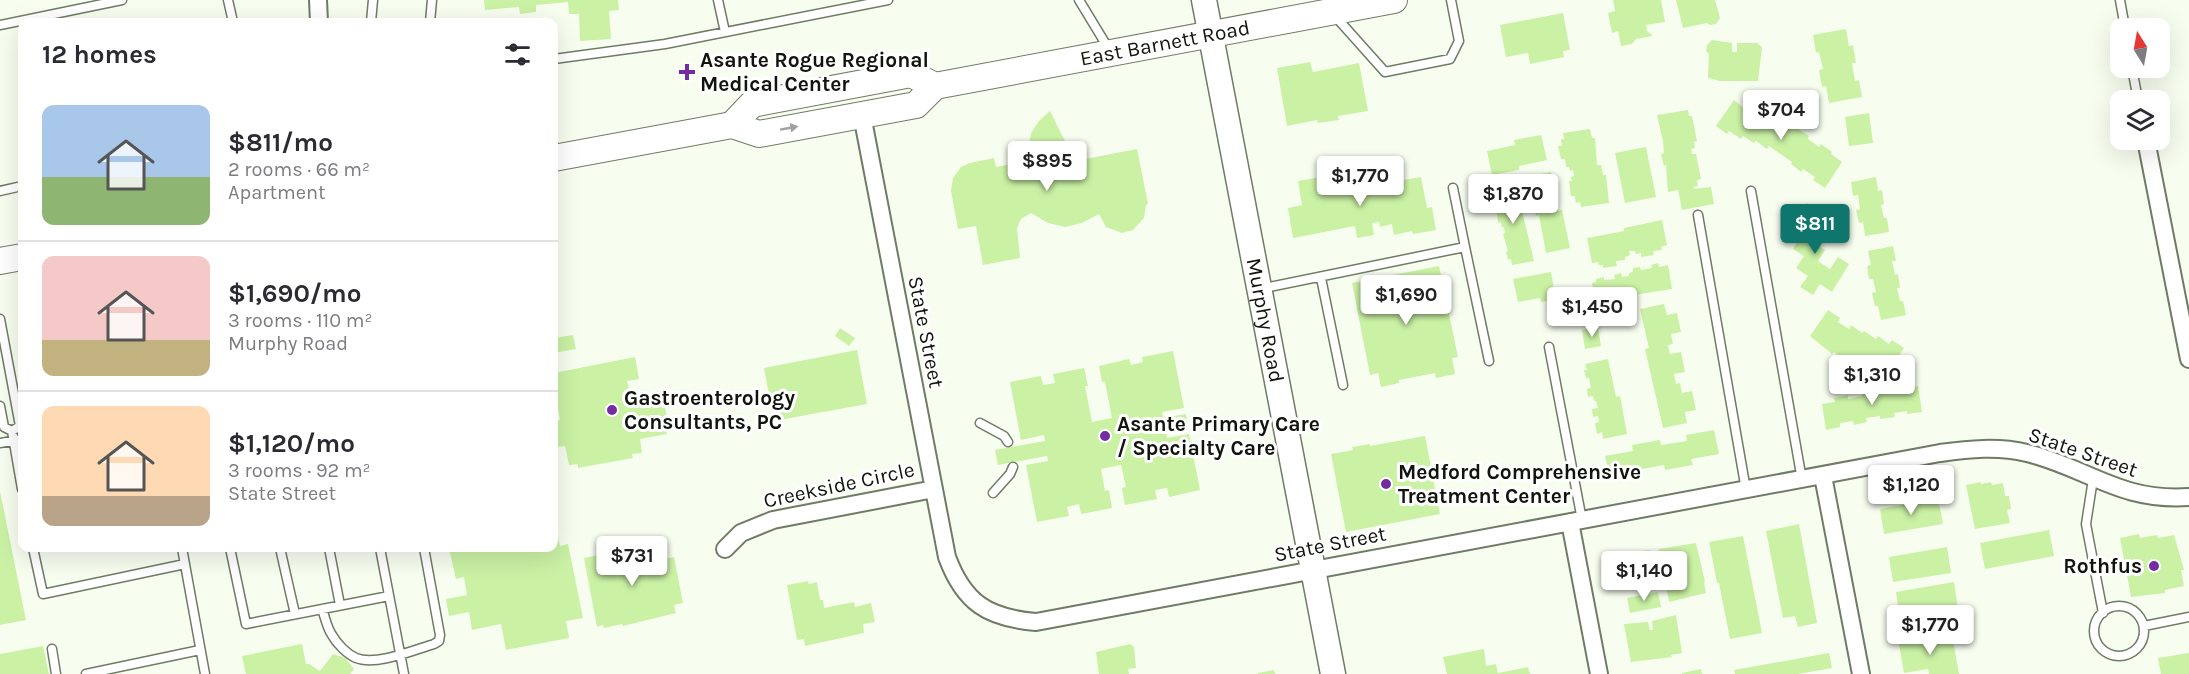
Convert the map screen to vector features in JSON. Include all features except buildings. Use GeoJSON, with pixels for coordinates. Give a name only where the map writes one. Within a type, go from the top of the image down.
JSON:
{"type":"FeatureCollection","features":[{"type":"Feature","properties":{"kind":"main road","name":"East Barnett Road"},"geometry":{"type":"LineString","coordinates":[[935,86],[1394,0]]}},
{"type":"Feature","properties":{"kind":"main road"},"geometry":{"type":"LineString","coordinates":[[558,157],[732,125],[759,134],[916,105],[935,86],[911,74],[752,104],[732,125]]}},
{"type":"Feature","properties":{"kind":"main road"},"geometry":{"type":"LineString","coordinates":[[0,261],[18,258]]}},
{"type":"Feature","properties":{"kind":"street"},"geometry":{"type":"LineString","coordinates":[[318,0],[318,18]]}},
{"type":"Feature","properties":{"kind":"street","name":"Murphy Road"},"geometry":{"type":"LineString","coordinates":[[1204,0],[1334,674]]}},
{"type":"Feature","properties":{"kind":"street","name":"State Street"},"geometry":{"type":"LineString","coordinates":[[862,115],[947,557],[955,579],[971,599],[989,611],[1010,620],[1036,622],[1975,448],[2027,453],[2131,493],[2154,497],[2189,497]]}},
{"type":"Feature","properties":{"kind":"street"},"geometry":{"type":"LineString","coordinates":[[2148,150],[2189,358]]}},
{"type":"Feature","properties":{"kind":"street"},"geometry":{"type":"LineString","coordinates":[[1823,476],[1861,674]]}},
{"type":"Feature","properties":{"kind":"street","name":"Creekside Circle"},"geometry":{"type":"LineString","coordinates":[[724,549],[741,533],[773,520],[934,489]]}},
{"type":"Feature","properties":{"kind":"street"},"geometry":{"type":"LineString","coordinates":[[1576,521],[1599,674]]}},
{"type":"Feature","properties":{"kind":"lane"},"geometry":{"type":"LineString","coordinates":[[34,18],[122,0]]}},
{"type":"Feature","properties":{"kind":"lane"},"geometry":{"type":"LineString","coordinates":[[228,0],[232,18]]}},
{"type":"Feature","properties":{"kind":"lane"},"geometry":{"type":"LineString","coordinates":[[371,18],[373,0]]}},
{"type":"Feature","properties":{"kind":"lane"},"geometry":{"type":"LineString","coordinates":[[430,18],[432,0]]}},
{"type":"Feature","properties":{"kind":"lane"},"geometry":{"type":"LineString","coordinates":[[718,0],[725,32]]}},
{"type":"Feature","properties":{"kind":"lane"},"geometry":{"type":"LineString","coordinates":[[558,58],[665,44],[888,0]]}},
{"type":"Feature","properties":{"kind":"lane"},"geometry":{"type":"LineString","coordinates":[[1079,0],[1112,53]]}},
{"type":"Feature","properties":{"kind":"lane"},"geometry":{"type":"LineString","coordinates":[[1330,12],[1385,72],[1450,59],[1459,41],[1451,0]]}},
{"type":"Feature","properties":{"kind":"lane"},"geometry":{"type":"LineString","coordinates":[[2120,0],[2123,18]]}},
{"type":"Feature","properties":{"kind":"lane"},"geometry":{"type":"LineString","coordinates":[[0,25],[18,21]]}},
{"type":"Feature","properties":{"kind":"lane"},"geometry":{"type":"LineString","coordinates":[[0,191],[18,187]]}},
{"type":"Feature","properties":{"kind":"lane"},"geometry":{"type":"LineString","coordinates":[[1453,188],[1489,361]]}},
{"type":"Feature","properties":{"kind":"lane"},"geometry":{"type":"LineString","coordinates":[[1751,190],[1802,480]]}},
{"type":"Feature","properties":{"kind":"lane"},"geometry":{"type":"LineString","coordinates":[[1698,215],[1746,490]]}},
{"type":"Feature","properties":{"kind":"lane"},"geometry":{"type":"LineString","coordinates":[[1260,289],[1465,247]]}},
{"type":"Feature","properties":{"kind":"lane"},"geometry":{"type":"LineString","coordinates":[[1321,278],[1342,385]]}},
{"type":"Feature","properties":{"kind":"lane"},"geometry":{"type":"LineString","coordinates":[[0,319],[18,415]]}},
{"type":"Feature","properties":{"kind":"lane"},"geometry":{"type":"LineString","coordinates":[[1549,347],[1576,521]]}},
{"type":"Feature","properties":{"kind":"lane"},"geometry":{"type":"LineString","coordinates":[[0,406],[3,427],[16,437],[18,454]]}},
{"type":"Feature","properties":{"kind":"lane"},"geometry":{"type":"LineString","coordinates":[[980,423],[1004,436],[1008,442]]}},
{"type":"Feature","properties":{"kind":"lane"},"geometry":{"type":"LineString","coordinates":[[0,443],[16,437]]}},
{"type":"Feature","properties":{"kind":"lane"},"geometry":{"type":"LineString","coordinates":[[993,493],[1010,474],[1013,467]]}},
{"type":"Feature","properties":{"kind":"lane"},"geometry":{"type":"LineString","coordinates":[[2093,479],[2086,524],[2103,613]]}},
{"type":"Feature","properties":{"kind":"lane"},"geometry":{"type":"LineString","coordinates":[[34,552],[43,594],[185,564]]}},
{"type":"Feature","properties":{"kind":"lane"},"geometry":{"type":"LineString","coordinates":[[183,552],[205,674]]}},
{"type":"Feature","properties":{"kind":"lane"},"geometry":{"type":"LineString","coordinates":[[231,552],[246,624],[389,596]]}},
{"type":"Feature","properties":{"kind":"lane"},"geometry":{"type":"LineString","coordinates":[[281,552],[295,614]]}},
{"type":"Feature","properties":{"kind":"lane"},"geometry":{"type":"LineString","coordinates":[[330,552],[340,605]]}},
{"type":"Feature","properties":{"kind":"lane"},"geometry":{"type":"LineString","coordinates":[[381,552],[404,674]]}},
{"type":"Feature","properties":{"kind":"lane"},"geometry":{"type":"LineString","coordinates":[[322,609],[331,634],[341,647],[355,658],[370,660],[400,654],[439,641],[425,552]]}},
{"type":"Feature","properties":{"kind":"lane"},"geometry":{"type":"LineString","coordinates":[[2112,606],[2129,608],[2136,612],[2144,626],[2144,634],[2137,649],[2122,656],[2114,655],[2100,646],[2096,639],[2095,623],[2103,613],[2112,606]]}},
{"type":"Feature","properties":{"kind":"lane"},"geometry":{"type":"LineString","coordinates":[[2144,626],[2189,617]]}},
{"type":"Feature","properties":{"kind":"lane"},"geometry":{"type":"LineString","coordinates":[[52,650],[56,674]]}},
{"type":"Feature","properties":{"kind":"lane"},"geometry":{"type":"LineString","coordinates":[[86,674],[200,650]]}},
{"type":"Feature","properties":{"kind":"place","name":"Asante Rogue Regional Medical Center"},"geometry":{"type":"Point","coordinates":[687,72]}},
{"type":"Feature","properties":{"kind":"place","name":"Gastroenterology Consultants, PC"},"geometry":{"type":"Point","coordinates":[612,410]}},
{"type":"Feature","properties":{"kind":"place","name":"Asante Primary Care / Specialty Care"},"geometry":{"type":"Point","coordinates":[1105,436]}},
{"type":"Feature","properties":{"kind":"place","name":"Medford Comprehensive Treatment Center"},"geometry":{"type":"Point","coordinates":[1386,484]}},
{"type":"Feature","properties":{"kind":"place","name":"Rothfus"},"geometry":{"type":"Point","coordinates":[2154,566]}}]}
